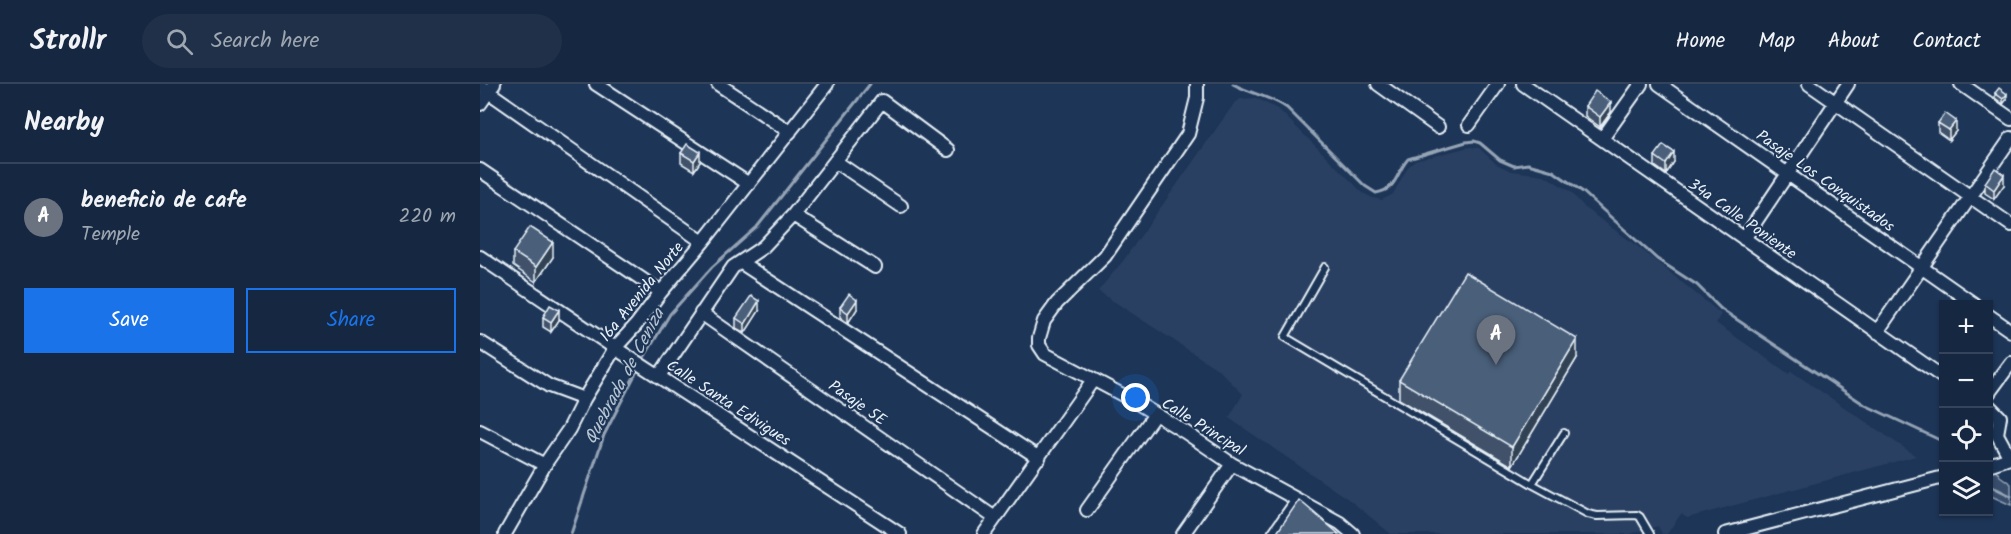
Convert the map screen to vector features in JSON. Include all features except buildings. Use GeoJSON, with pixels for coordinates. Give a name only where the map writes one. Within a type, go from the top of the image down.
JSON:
{"type":"FeatureCollection","features":[{"type":"Feature","properties":{"kind":"street"},"geometry":{"type":"LineString","coordinates":[[596,84],[749,184]]}},
{"type":"Feature","properties":{"kind":"street"},"geometry":{"type":"LineString","coordinates":[[718,84],[790,132]]}},
{"type":"Feature","properties":{"kind":"street","name":"16a Avenida Norte"},"geometry":{"type":"LineString","coordinates":[[505,534],[615,348],[703,242],[826,84]]}},
{"type":"Feature","properties":{"kind":"street","name":"Calle Principal"},"geometry":{"type":"LineString","coordinates":[[1197,84],[1197,98],[1188,134],[1105,256],[1057,303],[1044,321],[1039,338],[1040,345],[1045,354],[1155,414],[1232,464],[1340,523],[1353,534]]}},
{"type":"Feature","properties":{"kind":"street"},"geometry":{"type":"LineString","coordinates":[[1378,84],[1438,127]]}},
{"type":"Feature","properties":{"kind":"street"},"geometry":{"type":"LineString","coordinates":[[1470,125],[1498,84]]}},
{"type":"Feature","properties":{"kind":"street","name":"34a Calle Poniente"},"geometry":{"type":"LineString","coordinates":[[1523,84],[1939,375]]}},
{"type":"Feature","properties":{"kind":"street"},"geometry":{"type":"LineString","coordinates":[[1602,139],[1641,84]]}},
{"type":"Feature","properties":{"kind":"street","name":"Pasaje Los Conquistados"},"geometry":{"type":"LineString","coordinates":[[1659,84],[1968,300]]}},
{"type":"Feature","properties":{"kind":"street"},"geometry":{"type":"LineString","coordinates":[[1809,84],[2011,225]]}},
{"type":"Feature","properties":{"kind":"street"},"geometry":{"type":"LineString","coordinates":[[1744,238],[1848,84]]}},
{"type":"Feature","properties":{"kind":"street"},"geometry":{"type":"LineString","coordinates":[[1961,84],[2011,119]]}},
{"type":"Feature","properties":{"kind":"street"},"geometry":{"type":"LineString","coordinates":[[480,104],[487,87],[703,242]]}},
{"type":"Feature","properties":{"kind":"street"},"geometry":{"type":"LineString","coordinates":[[659,376],[733,267],[763,247],[793,215],[882,102],[948,150]]}},
{"type":"Feature","properties":{"kind":"street"},"geometry":{"type":"LineString","coordinates":[[1877,332],[2011,138]]}},
{"type":"Feature","properties":{"kind":"street"},"geometry":{"type":"LineString","coordinates":[[834,161],[901,206]]}},
{"type":"Feature","properties":{"kind":"street"},"geometry":{"type":"LineString","coordinates":[[480,170],[661,292]]}},
{"type":"Feature","properties":{"kind":"street"},"geometry":{"type":"LineString","coordinates":[[793,215],[875,267]]}},
{"type":"Feature","properties":{"kind":"street","name":"Calle Santa Edivigues"},"geometry":{"type":"LineString","coordinates":[[480,256],[615,348],[900,534]]}},
{"type":"Feature","properties":{"kind":"street"},"geometry":{"type":"LineString","coordinates":[[740,262],[1039,458]]}},
{"type":"Feature","properties":{"kind":"street","name":"Pasaje 5E"},"geometry":{"type":"LineString","coordinates":[[701,313],[995,518]]}},
{"type":"Feature","properties":{"kind":"street"},"geometry":{"type":"LineString","coordinates":[[1993,318],[2011,331]]}},
{"type":"Feature","properties":{"kind":"street"},"geometry":{"type":"LineString","coordinates":[[480,342],[549,386],[584,399]]}},
{"type":"Feature","properties":{"kind":"street"},"geometry":{"type":"LineString","coordinates":[[1993,388],[2011,363]]}},
{"type":"Feature","properties":{"kind":"street"},"geometry":{"type":"LineString","coordinates":[[984,534],[1093,380]]}},
{"type":"Feature","properties":{"kind":"street"},"geometry":{"type":"LineString","coordinates":[[1992,408],[2000,417],[1997,434],[2010,458],[1993,464]]}},
{"type":"Feature","properties":{"kind":"street"},"geometry":{"type":"LineString","coordinates":[[1087,510],[1155,414]]}},
{"type":"Feature","properties":{"kind":"street"},"geometry":{"type":"LineString","coordinates":[[480,430],[545,465]]}},
{"type":"Feature","properties":{"kind":"street"},"geometry":{"type":"LineString","coordinates":[[1183,534],[1232,464]]}},
{"type":"Feature","properties":{"kind":"street"},"geometry":{"type":"LineString","coordinates":[[1725,534],[1939,478]]}},
{"type":"Feature","properties":{"kind":"street"},"geometry":{"type":"LineString","coordinates":[[1274,534],[1298,500]]}},
{"type":"Feature","properties":{"kind":"lane"},"geometry":{"type":"LineString","coordinates":[[1325,267],[1285,337],[1532,484],[1592,516],[1637,515],[1650,534]]}},
{"type":"Feature","properties":{"kind":"lane"},"geometry":{"type":"LineString","coordinates":[[1532,484],[1564,433]]}},
{"type":"Feature","properties":{"kind":"shaded area"},"geometry":{"type":"Polygon","coordinates":[[[1256,98],[1279,110],[1363,193],[1373,198],[1382,200],[1393,194],[1408,167],[1415,161],[1469,147],[1479,148],[1496,164],[1511,171],[1544,175],[1570,191],[1586,209],[1637,246],[1721,314],[1716,323],[1789,374],[1791,371],[1916,456],[1687,518],[1681,514],[1667,534],[1662,534],[1658,526],[1629,534],[1391,534],[1351,501],[1229,418],[1243,394],[1219,370],[1098,291],[1123,261],[1233,105],[1240,99],[1256,98]]]}},
{"type":"Feature","properties":{"kind":"shaded area"},"geometry":{"type":"Polygon","coordinates":[[[1993,467],[2011,484],[2011,505],[1993,497],[1993,467]]]}},
{"type":"Feature","properties":{"kind":"waterway","name":"Quebrada de Ceniza"},"geometry":{"type":"LineString","coordinates":[[642,361],[670,314],[712,267],[757,227],[870,84]]}},
{"type":"Feature","properties":{"kind":"waterway"},"geometry":{"type":"LineString","coordinates":[[1233,84],[1287,108],[1365,186],[1376,193],[1392,184],[1408,159],[1474,141],[1480,143],[1500,160],[1514,166],[1528,164],[1553,171],[1583,192],[1657,259],[1697,285],[1721,309],[1865,405],[1939,440]]}},
{"type":"Feature","properties":{"kind":"waterway","name":"Quebrada de Ceniza"},"geometry":{"type":"LineString","coordinates":[[571,534],[604,435],[639,367]]}},
{"type":"Feature","properties":{"kind":"waterway"},"geometry":{"type":"LineString","coordinates":[[1993,487],[2011,496]]}},
{"type":"Feature","properties":{"kind":"place","name":"beneficio de cafe"},"geometry":{"type":"Point","coordinates":[1496,365]}}]}
